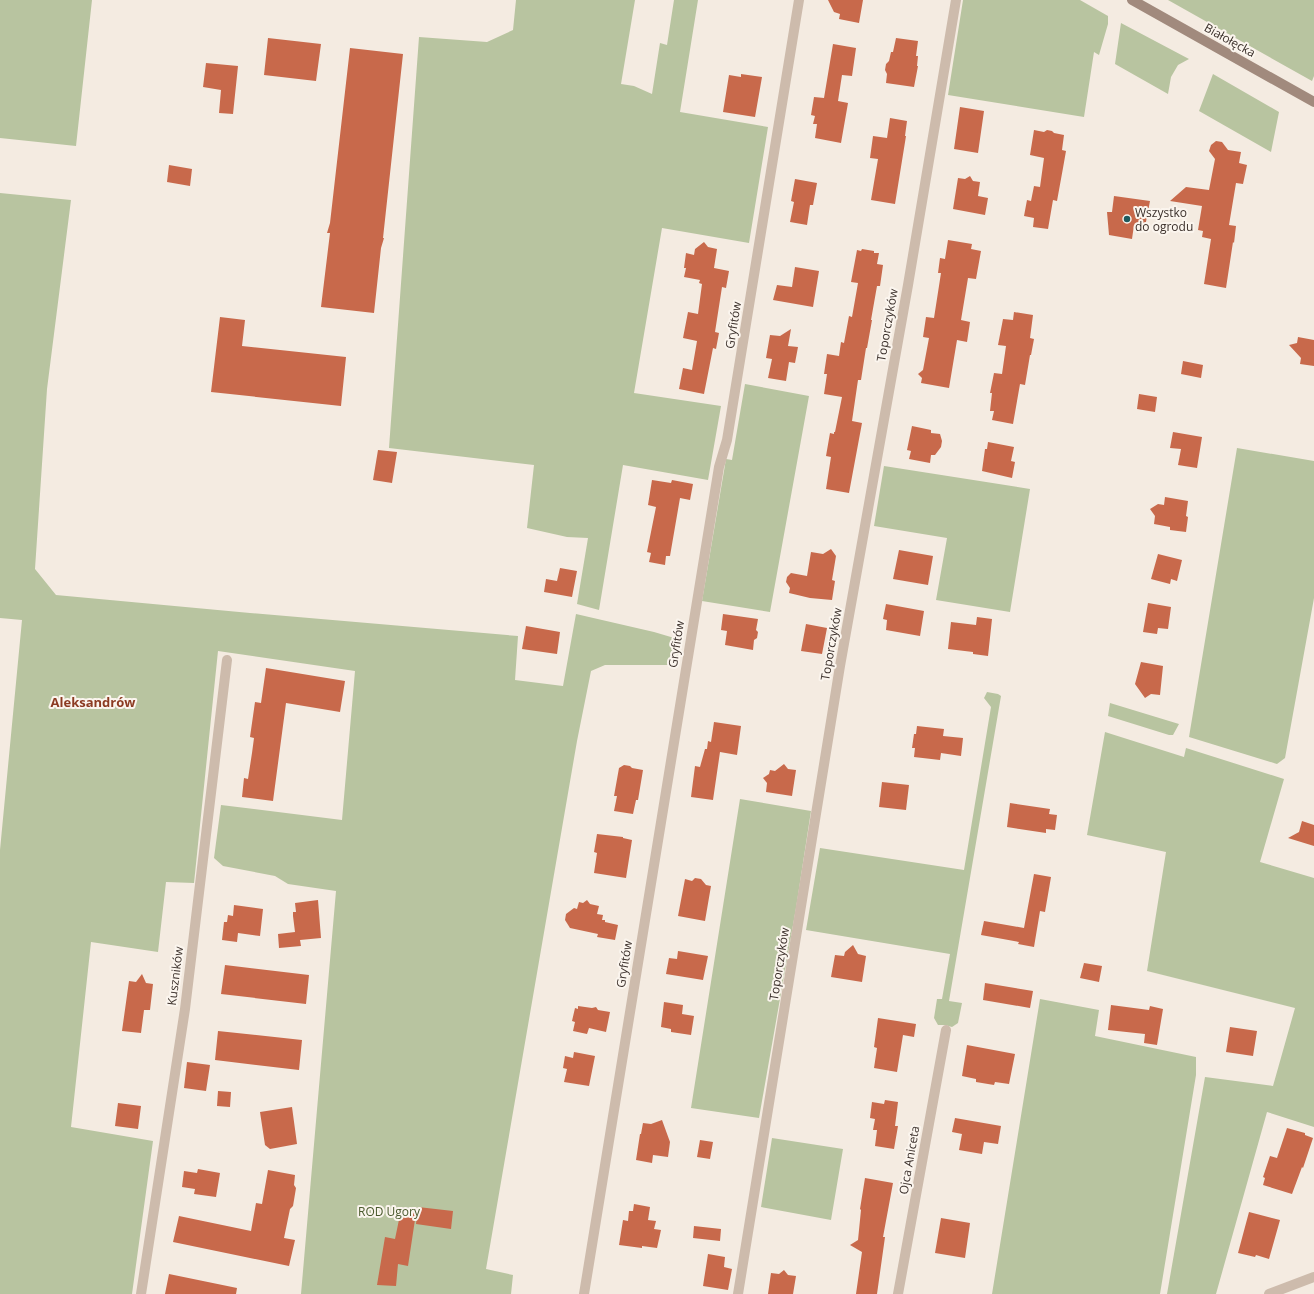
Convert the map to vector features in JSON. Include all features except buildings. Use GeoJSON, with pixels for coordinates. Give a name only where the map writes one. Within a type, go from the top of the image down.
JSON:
{"type":"FeatureCollection","features":[{"type":"Feature","properties":{"kind":"street","name":"Gryfitów"},"geometry":{"type":"LineString","coordinates":[[584,1294],[690,637],[719,467],[726,440],[738,372],[799,0]]}},
{"type":"Feature","properties":{"kind":"street","name":"Toporczyków"},"geometry":{"type":"LineString","coordinates":[[738,1294],[839,674],[908,284],[956,0]]}},
{"type":"Feature","properties":{"kind":"street","name":"Białołęcka"},"geometry":{"type":"LineString","coordinates":[[1132,0],[1314,102]]}},
{"type":"Feature","properties":{"kind":"street","name":"Kuszników"},"geometry":{"type":"LineString","coordinates":[[141,1294],[185,1009],[227,660]]}},
{"type":"Feature","properties":{"kind":"street","name":"Ojca Aniceta"},"geometry":{"type":"LineString","coordinates":[[898,1294],[946,1030]]}},
{"type":"Feature","properties":{"kind":"street"},"geometry":{"type":"LineString","coordinates":[[1269,1294],[1314,1277]]}},
{"type":"Feature","properties":{"kind":"green space"},"geometry":{"type":"Polygon","coordinates":[[[0,0],[92,0],[76,146],[0,138],[0,0]]]}},
{"type":"Feature","properties":{"kind":"green space"},"geometry":{"type":"Polygon","coordinates":[[[516,0],[635,0],[621,84],[634,86],[652,94],[660,43],[667,45],[674,0],[698,0],[680,112],[768,127],[749,243],[662,228],[634,393],[721,406],[708,480],[623,465],[599,610],[577,604],[588,538],[567,537],[527,528],[534,465],[389,448],[419,37],[487,42],[513,30],[516,0]]]}},
{"type":"Feature","properties":{"kind":"green space"},"geometry":{"type":"Polygon","coordinates":[[[963,0],[1080,0],[1108,16],[1108,24],[1099,55],[1094,52],[1084,117],[948,95],[963,0]]]}},
{"type":"Feature","properties":{"kind":"green space"},"geometry":{"type":"Polygon","coordinates":[[[1168,0],[1314,0],[1314,76],[1312,81],[1168,0]]]}},
{"type":"Feature","properties":{"kind":"green space"},"geometry":{"type":"Polygon","coordinates":[[[1121,23],[1189,59],[1178,65],[1171,77],[1168,94],[1115,64],[1121,23]]]}},
{"type":"Feature","properties":{"kind":"green space"},"geometry":{"type":"Polygon","coordinates":[[[1213,74],[1279,112],[1271,152],[1199,111],[1213,74]]]}},
{"type":"Feature","properties":{"kind":"green space","name":"ROD Ugory"},"geometry":{"type":"Polygon","coordinates":[[[0,193],[71,200],[47,389],[35,569],[56,595],[518,636],[515,680],[563,686],[576,614],[654,632],[681,640],[676,665],[605,665],[591,671],[577,741],[486,1269],[513,1275],[511,1294],[301,1294],[336,891],[288,884],[275,876],[223,866],[214,858],[221,805],[342,820],[355,671],[218,651],[194,883],[166,882],[158,952],[91,942],[71,1127],[153,1141],[132,1294],[0,1294],[0,850],[22,620],[0,618],[0,193]]]}},
{"type":"Feature","properties":{"kind":"green space"},"geometry":{"type":"Polygon","coordinates":[[[745,384],[809,396],[770,612],[702,601],[726,459],[732,460],[745,384]]]}},
{"type":"Feature","properties":{"kind":"green space"},"geometry":{"type":"Polygon","coordinates":[[[1237,448],[1314,461],[1314,598],[1285,758],[1277,764],[1189,737],[1237,448]]]}},
{"type":"Feature","properties":{"kind":"green space"},"geometry":{"type":"Polygon","coordinates":[[[884,466],[1030,489],[1010,612],[936,600],[947,538],[874,526],[884,466]]]}},
{"type":"Feature","properties":{"kind":"green space"},"geometry":{"type":"Polygon","coordinates":[[[987,692],[1001,696],[949,1001],[962,1003],[958,1023],[952,1027],[938,1025],[934,1018],[937,999],[942,999],[950,954],[806,930],[820,848],[964,870],[991,707],[984,698],[987,692]]]}},
{"type":"Feature","properties":{"kind":"green space"},"geometry":{"type":"Polygon","coordinates":[[[1110,703],[1179,724],[1173,735],[1169,735],[1108,716],[1110,703]]]}},
{"type":"Feature","properties":{"kind":"green space"},"geometry":{"type":"Polygon","coordinates":[[[1105,732],[1184,757],[1186,748],[1284,779],[1260,862],[1314,878],[1314,1127],[1267,1112],[1216,1294],[1167,1294],[1205,1077],[1273,1086],[1295,1008],[1147,971],[1166,852],[1087,835],[1105,732]]]}},
{"type":"Feature","properties":{"kind":"green space"},"geometry":{"type":"Polygon","coordinates":[[[740,799],[811,811],[796,908],[759,1118],[691,1108],[740,799]]]}},
{"type":"Feature","properties":{"kind":"green space"},"geometry":{"type":"Polygon","coordinates":[[[1040,999],[1099,1010],[1095,1036],[1196,1057],[1196,1075],[1160,1294],[992,1294],[1040,999]]]}},
{"type":"Feature","properties":{"kind":"green space"},"geometry":{"type":"Polygon","coordinates":[[[772,1138],[843,1149],[831,1220],[761,1207],[772,1138]]]}},
{"type":"Feature","properties":{"kind":"place","name":"Wszystko do ogrodu"},"geometry":{"type":"Point","coordinates":[1127,219]}},
{"type":"Feature","properties":{"kind":"district","name":"Aleksandrów"},"geometry":{"type":"Point","coordinates":[93,702]}}]}
